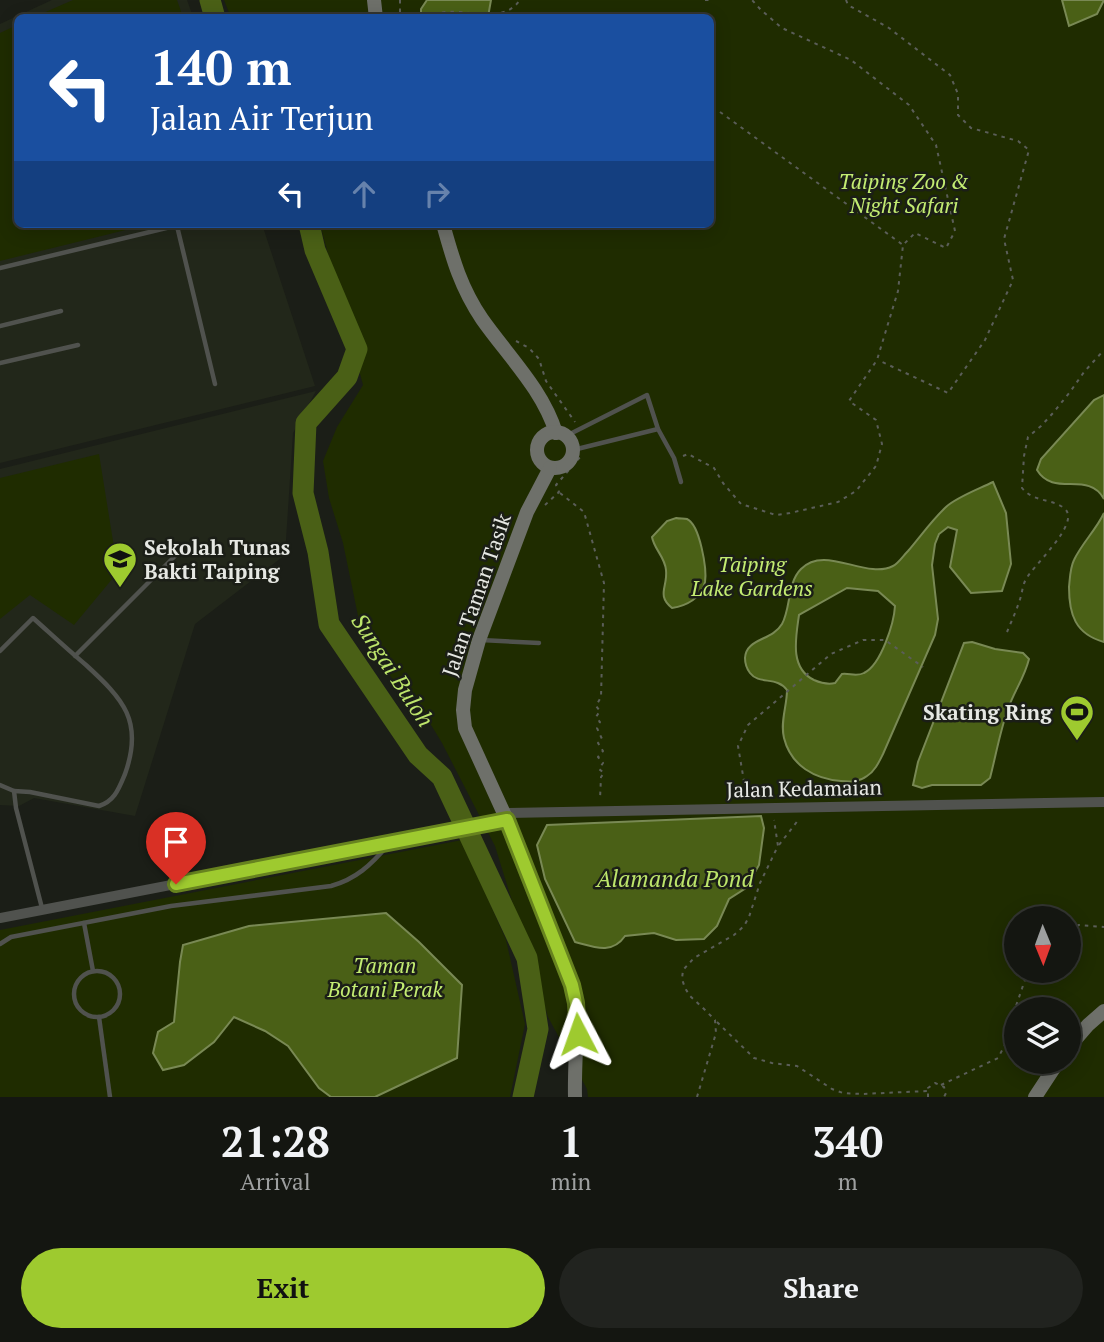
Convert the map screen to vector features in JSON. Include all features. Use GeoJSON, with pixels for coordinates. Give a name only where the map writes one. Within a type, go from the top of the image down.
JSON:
{"type":"FeatureCollection","features":[{"type":"Feature","properties":{"kind":"street"},"geometry":{"type":"LineString","coordinates":[[444,228],[454,266],[466,293],[481,318],[539,396],[565,439]]}},
{"type":"Feature","properties":{"kind":"street"},"geometry":{"type":"LineString","coordinates":[[550,468],[541,461],[537,450],[541,440],[550,433],[565,439]]}},
{"type":"Feature","properties":{"kind":"street","name":"Jalan Taman Tasik"},"geometry":{"type":"LineString","coordinates":[[565,439],[573,455],[561,467],[550,468],[527,512],[479,640],[465,690],[463,710],[466,728],[505,816],[572,985],[578,1034],[575,1097]]}},
{"type":"Feature","properties":{"kind":"street","name":"Jalan Kedamaian"},"geometry":{"type":"LineString","coordinates":[[0,918],[444,832],[488,823],[505,816],[600,811],[1104,802]]}},
{"type":"Feature","properties":{"kind":"street"},"geometry":{"type":"LineString","coordinates":[[1081,1033],[1104,1011]]}},
{"type":"Feature","properties":{"kind":"street"},"geometry":{"type":"LineString","coordinates":[[1035,1097],[1050,1074]]}},
{"type":"Feature","properties":{"kind":"lane"},"geometry":{"type":"LineString","coordinates":[[0,268],[169,228]]}},
{"type":"Feature","properties":{"kind":"lane"},"geometry":{"type":"LineString","coordinates":[[177,228],[215,384]]}},
{"type":"Feature","properties":{"kind":"lane"},"geometry":{"type":"LineString","coordinates":[[0,326],[61,311]]}},
{"type":"Feature","properties":{"kind":"lane"},"geometry":{"type":"LineString","coordinates":[[0,363],[78,345]]}},
{"type":"Feature","properties":{"kind":"lane"},"geometry":{"type":"LineString","coordinates":[[565,439],[647,395],[658,429],[674,458],[681,482]]}},
{"type":"Feature","properties":{"kind":"lane"},"geometry":{"type":"LineString","coordinates":[[565,439],[658,429]]}},
{"type":"Feature","properties":{"kind":"lane"},"geometry":{"type":"LineString","coordinates":[[75,656],[180,551]]}},
{"type":"Feature","properties":{"kind":"lane"},"geometry":{"type":"LineString","coordinates":[[0,650],[33,618],[112,689],[129,717],[132,733],[126,769],[115,796],[107,803],[99,806],[14,791],[0,785]]}},
{"type":"Feature","properties":{"kind":"lane"},"geometry":{"type":"LineString","coordinates":[[479,640],[539,643]]}},
{"type":"Feature","properties":{"kind":"lane"},"geometry":{"type":"LineString","coordinates":[[14,791],[42,910]]}},
{"type":"Feature","properties":{"kind":"lane"},"geometry":{"type":"LineString","coordinates":[[0,944],[11,937],[171,906],[331,886],[361,873],[390,842]]}},
{"type":"Feature","properties":{"kind":"lane"},"geometry":{"type":"LineString","coordinates":[[84,923],[93,971]]}},
{"type":"Feature","properties":{"kind":"lane"},"geometry":{"type":"LineString","coordinates":[[93,971],[107,973],[114,978],[120,991],[120,998],[113,1011],[99,1017],[84,1013],[75,1001],[75,985],[85,974],[93,971]]}},
{"type":"Feature","properties":{"kind":"lane"},"geometry":{"type":"LineString","coordinates":[[99,1017],[110,1097]]}},
{"type":"Feature","properties":{"kind":"path"},"geometry":{"type":"LineString","coordinates":[[432,14],[439,10],[495,14],[513,9],[520,0]]}},
{"type":"Feature","properties":{"kind":"path"},"geometry":{"type":"LineString","coordinates":[[705,0],[712,0]]}},
{"type":"Feature","properties":{"kind":"path"},"geometry":{"type":"LineString","coordinates":[[680,457],[688,454],[714,468],[741,504],[776,515],[838,502],[856,491],[876,466],[882,444],[876,420],[849,401],[877,360],[898,291],[903,245],[915,233],[946,248],[955,230],[936,145],[909,105],[851,60],[782,28],[752,0]]}},
{"type":"Feature","properties":{"kind":"path"},"geometry":{"type":"LineString","coordinates":[[846,0],[848,5],[889,28],[950,75],[958,94],[958,115],[971,128],[1018,141],[1029,150],[1004,239],[1013,280],[985,340],[948,393],[877,360]]}},
{"type":"Feature","properties":{"kind":"path"},"geometry":{"type":"LineString","coordinates":[[720,112],[903,245]]}},
{"type":"Feature","properties":{"kind":"path"},"geometry":{"type":"LineString","coordinates":[[1007,632],[1026,578],[1068,524],[1069,514],[1065,509],[1034,498],[1022,488],[1028,437],[1053,413],[1104,350]]}},
{"type":"Feature","properties":{"kind":"path"},"geometry":{"type":"LineString","coordinates":[[559,492],[584,512],[604,583],[601,697],[596,706],[600,710],[596,717],[600,722],[597,728],[602,739],[598,743],[603,751],[598,757],[603,763],[599,769],[604,774],[601,777],[600,811]]}},
{"type":"Feature","properties":{"kind":"path"},"geometry":{"type":"LineString","coordinates":[[749,808],[738,746],[748,725],[831,654],[863,640],[885,640],[923,667]]}},
{"type":"Feature","properties":{"kind":"path"},"geometry":{"type":"LineString","coordinates":[[809,807],[778,846],[744,926],[734,935],[694,958],[683,970],[685,988],[754,1058],[797,1066],[832,1089],[843,1093],[927,1091]]}},
{"type":"Feature","properties":{"kind":"path"},"geometry":{"type":"LineString","coordinates":[[770,808],[778,846]]}},
{"type":"Feature","properties":{"kind":"path"},"geometry":{"type":"LineString","coordinates":[[1082,925],[1104,927]]}},
{"type":"Feature","properties":{"kind":"path"},"geometry":{"type":"LineString","coordinates":[[928,1097],[927,1091],[932,1084],[941,1085],[998,1058],[1006,1042],[1024,984]]}},
{"type":"Feature","properties":{"kind":"path"},"geometry":{"type":"LineString","coordinates":[[697,1097],[716,1034],[715,1020]]}},
{"type":"Feature","properties":{"kind":"path"},"geometry":{"type":"LineString","coordinates":[[941,1085],[945,1090],[944,1097]]}},
{"type":"Feature","properties":{"kind":"shaded area"},"geometry":{"type":"Polygon","coordinates":[[[52,0],[187,0],[192,14],[22,14],[52,0]]]}},
{"type":"Feature","properties":{"kind":"shaded area"},"geometry":{"type":"Polygon","coordinates":[[[14,18],[14,228],[263,228],[315,386],[0,463],[0,24],[14,18]]]}},
{"type":"Feature","properties":{"kind":"shaded area","name":"Sekolah Tunas Bakti Taiping"},"geometry":{"type":"Polygon","coordinates":[[[316,391],[293,433],[285,555],[195,624],[135,816],[34,798],[19,806],[0,805],[0,469],[316,391]]]}},
{"type":"Feature","properties":{"kind":"green space"},"geometry":{"type":"Polygon","coordinates":[[[73,0],[177,0],[182,14],[41,14],[73,0]]]}},
{"type":"Feature","properties":{"kind":"green space","name":"Taiping Lake Gardens"},"geometry":{"type":"Polygon","coordinates":[[[224,0],[1104,0],[1104,1097],[588,1097],[587,1089],[548,1017],[495,846],[425,715],[401,690],[363,640],[343,543],[329,498],[323,461],[337,427],[363,385],[321,228],[714,228],[714,14],[229,14],[224,0]]]}},
{"type":"Feature","properties":{"kind":"green space"},"geometry":{"type":"Polygon","coordinates":[[[14,26],[14,228],[134,228],[0,261],[0,33],[14,26]]]}},
{"type":"Feature","properties":{"kind":"green space"},"geometry":{"type":"Polygon","coordinates":[[[99,454],[118,572],[74,625],[30,595],[0,619],[0,478],[99,454]]]}},
{"type":"Feature","properties":{"kind":"green space","name":"Taman Botani Perak"},"geometry":{"type":"Polygon","coordinates":[[[462,840],[506,940],[525,1024],[510,1097],[0,1097],[0,930],[462,840]]]}},
{"type":"Feature","properties":{"kind":"water"},"geometry":{"type":"Polygon","coordinates":[[[427,0],[491,0],[489,14],[421,14],[427,0]]]}},
{"type":"Feature","properties":{"kind":"water"},"geometry":{"type":"Polygon","coordinates":[[[1062,0],[1104,0],[1097,14],[1069,26],[1062,0]]]}},
{"type":"Feature","properties":{"kind":"water"},"geometry":{"type":"Polygon","coordinates":[[[1104,395],[1104,499],[1089,486],[1052,482],[1037,470],[1041,459],[1094,400],[1104,395]]]}},
{"type":"Feature","properties":{"kind":"water"},"geometry":{"type":"Polygon","coordinates":[[[993,482],[1006,513],[1011,564],[1002,591],[971,593],[950,567],[957,530],[948,527],[939,534],[932,565],[938,619],[935,635],[878,763],[867,776],[852,781],[831,780],[805,769],[792,756],[784,738],[787,690],[778,683],[754,677],[746,664],[746,651],[778,630],[787,611],[793,581],[801,569],[811,562],[834,561],[871,569],[893,566],[946,507],[993,482]],[[847,588],[799,615],[797,660],[806,675],[819,682],[832,684],[842,674],[864,673],[876,662],[886,643],[895,606],[878,591],[847,588]]]}},
{"type":"Feature","properties":{"kind":"water"},"geometry":{"type":"Polygon","coordinates":[[[1104,513],[1104,642],[1086,634],[1076,622],[1070,606],[1069,587],[1074,560],[1104,513]]]}},
{"type":"Feature","properties":{"kind":"water"},"geometry":{"type":"Polygon","coordinates":[[[687,519],[696,530],[704,558],[705,582],[697,597],[672,608],[664,595],[665,565],[652,537],[667,521],[687,519]]]}},
{"type":"Feature","properties":{"kind":"water"},"geometry":{"type":"Polygon","coordinates":[[[972,642],[1023,653],[1029,659],[1005,717],[990,778],[981,785],[932,785],[922,788],[913,785],[918,762],[964,643],[972,642]]]}},
{"type":"Feature","properties":{"kind":"water","name":"Alamanda Pond"},"geometry":{"type":"Polygon","coordinates":[[[761,816],[764,828],[759,865],[746,888],[729,899],[717,926],[704,939],[676,940],[654,933],[625,936],[608,948],[575,942],[545,879],[537,845],[547,825],[761,816]]]}},
{"type":"Feature","properties":{"kind":"water"},"geometry":{"type":"Polygon","coordinates":[[[386,913],[462,985],[457,1058],[375,1097],[331,1097],[319,1088],[288,1046],[265,1031],[234,1017],[214,1042],[184,1065],[163,1070],[153,1053],[158,1032],[174,1022],[183,945],[249,926],[386,913]]]}},
{"type":"Feature","properties":{"kind":"waterway","name":"Sungai Buloh"},"geometry":{"type":"LineString","coordinates":[[210,0],[214,14]]}},
{"type":"Feature","properties":{"kind":"waterway","name":"Sungai Buloh"},"geometry":{"type":"LineString","coordinates":[[310,228],[315,250],[357,349],[347,377],[306,423],[303,493],[318,552],[329,624],[418,755],[442,777],[527,958],[538,1029],[523,1097]]}},
{"type":"Feature","properties":{"kind":"place","name":"Sekolah Tunas Bakti Taiping"},"geometry":{"type":"Point","coordinates":[120,589]}},
{"type":"Feature","properties":{"kind":"place","name":"Skating Ring"},"geometry":{"type":"Point","coordinates":[1077,742]}},
{"type":"Feature","properties":{"kind":"route"},"geometry":{"type":"LineString","coordinates":[[176,884],[507,820],[572,985],[578,1034]]}},
{"type":"Feature","properties":{"kind":"park label","name":"Taiping Zoo & Night Safari"},"geometry":{"type":"Point","coordinates":[904,193]}}]}
